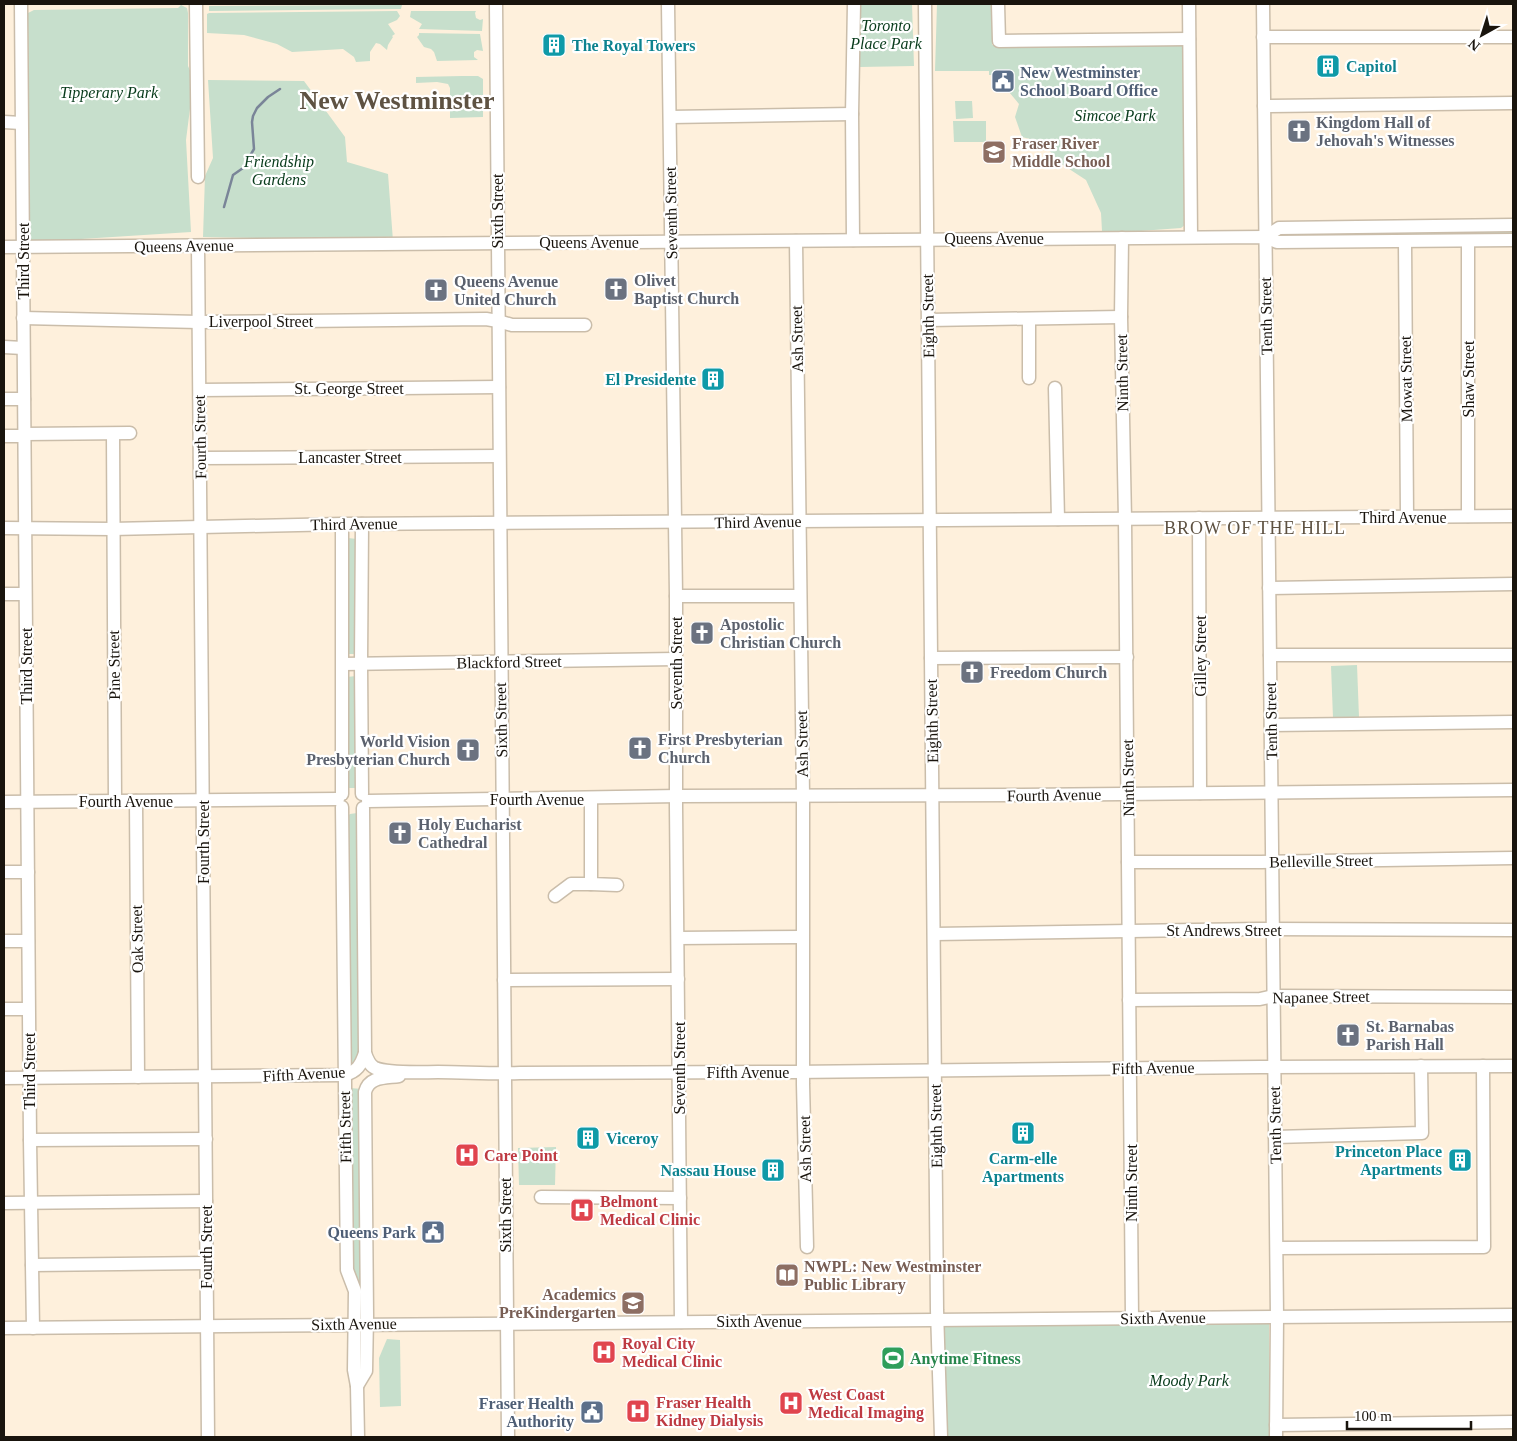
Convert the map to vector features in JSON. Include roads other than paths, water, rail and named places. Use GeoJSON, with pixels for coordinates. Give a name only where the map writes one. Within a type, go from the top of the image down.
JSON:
{"type":"FeatureCollection","features":[{"type":"Feature","properties":{"kind":"street","name":"Third Street"},"geometry":{"type":"LineString","coordinates":[[21,4],[28,1009],[33,1328]]}},
{"type":"Feature","properties":{"kind":"street"},"geometry":{"type":"LineString","coordinates":[[196,4],[198,177]]}},
{"type":"Feature","properties":{"kind":"street","name":"Sixth Street"},"geometry":{"type":"LineString","coordinates":[[496,4],[508,1437]]}},
{"type":"Feature","properties":{"kind":"street","name":"Seventh Street"},"geometry":{"type":"LineString","coordinates":[[668,4],[676,660],[680,798],[678,979],[682,1322]]}},
{"type":"Feature","properties":{"kind":"street"},"geometry":{"type":"LineString","coordinates":[[853,240],[852,114],[854,4]]}},
{"type":"Feature","properties":{"kind":"street","name":"Eighth Street"},"geometry":{"type":"LineString","coordinates":[[925,4],[935,1071],[941,1437]]}},
{"type":"Feature","properties":{"kind":"street"},"geometry":{"type":"LineString","coordinates":[[998,4],[999,41],[1189,38]]}},
{"type":"Feature","properties":{"kind":"street"},"geometry":{"type":"LineString","coordinates":[[1189,4],[1191,237]]}},
{"type":"Feature","properties":{"kind":"street","name":"Tenth Street"},"geometry":{"type":"LineString","coordinates":[[1263,4],[1277,1248],[1276,1431]]}},
{"type":"Feature","properties":{"kind":"street"},"geometry":{"type":"LineString","coordinates":[[1262,37],[1513,37]]}},
{"type":"Feature","properties":{"kind":"street"},"geometry":{"type":"LineString","coordinates":[[1264,106],[1513,103]]}},
{"type":"Feature","properties":{"kind":"street"},"geometry":{"type":"LineString","coordinates":[[670,117],[852,114]]}},
{"type":"Feature","properties":{"kind":"street"},"geometry":{"type":"LineString","coordinates":[[4,122],[21,123]]}},
{"type":"Feature","properties":{"kind":"street","name":"Queens Avenue"},"geometry":{"type":"LineString","coordinates":[[1265,236],[1279,228],[1513,225]]}},
{"type":"Feature","properties":{"kind":"street","name":"Queens Avenue"},"geometry":{"type":"LineString","coordinates":[[4,247],[1265,236],[1277,242],[1468,242],[1513,240]]}},
{"type":"Feature","properties":{"kind":"street","name":"Ninth Street"},"geometry":{"type":"LineString","coordinates":[[1122,238],[1121,317],[1125,519],[1132,1319]]}},
{"type":"Feature","properties":{"kind":"street","name":"Ash Street"},"geometry":{"type":"LineString","coordinates":[[796,241],[803,796],[803,1072],[807,1247]]}},
{"type":"Feature","properties":{"kind":"street","name":"Mowat Street"},"geometry":{"type":"LineString","coordinates":[[1404,242],[1407,517]]}},
{"type":"Feature","properties":{"kind":"street","name":"Shaw Street"},"geometry":{"type":"LineString","coordinates":[[1468,242],[1468,516]]}},
{"type":"Feature","properties":{"kind":"street","name":"Fourth Street"},"geometry":{"type":"LineString","coordinates":[[198,246],[208,1437]]}},
{"type":"Feature","properties":{"kind":"street"},"geometry":{"type":"LineString","coordinates":[[928,320],[1121,317]]}},
{"type":"Feature","properties":{"kind":"street","name":"Liverpool Street"},"geometry":{"type":"LineString","coordinates":[[23,318],[199,322],[486,319],[498,320],[512,325],[584,325]]}},
{"type":"Feature","properties":{"kind":"street"},"geometry":{"type":"LineString","coordinates":[[1029,318],[1029,378]]}},
{"type":"Feature","properties":{"kind":"street"},"geometry":{"type":"LineString","coordinates":[[4,347],[23,348]]}},
{"type":"Feature","properties":{"kind":"street","name":"St. George Street"},"geometry":{"type":"LineString","coordinates":[[200,390],[499,387]]}},
{"type":"Feature","properties":{"kind":"street"},"geometry":{"type":"LineString","coordinates":[[1055,388],[1058,519]]}},
{"type":"Feature","properties":{"kind":"street"},"geometry":{"type":"LineString","coordinates":[[4,399],[24,399]]}},
{"type":"Feature","properties":{"kind":"street"},"geometry":{"type":"LineString","coordinates":[[4,436],[130,433]]}},
{"type":"Feature","properties":{"kind":"street","name":"Pine Street"},"geometry":{"type":"LineString","coordinates":[[113,434],[112,528],[115,801]]}},
{"type":"Feature","properties":{"kind":"street","name":"Lancaster Street"},"geometry":{"type":"LineString","coordinates":[[200,458],[499,456]]}},
{"type":"Feature","properties":{"kind":"street","name":"Third Avenue"},"geometry":{"type":"LineString","coordinates":[[4,528],[1513,516]]}},
{"type":"Feature","properties":{"kind":"street","name":"Gilley Street"},"geometry":{"type":"LineString","coordinates":[[1199,518],[1200,793]]}},
{"type":"Feature","properties":{"kind":"street","name":"Fifth Street"},"geometry":{"type":"LineString","coordinates":[[342,524],[343,664],[341,800],[347,1270],[355,1291],[366,1371],[357,1386],[358,1437]]}},
{"type":"Feature","properties":{"kind":"street"},"geometry":{"type":"LineString","coordinates":[[362,524],[361,663],[364,801],[365,1053]]}},
{"type":"Feature","properties":{"kind":"street"},"geometry":{"type":"LineString","coordinates":[[1269,588],[1513,584]]}},
{"type":"Feature","properties":{"kind":"street"},"geometry":{"type":"LineString","coordinates":[[4,594],[25,594]]}},
{"type":"Feature","properties":{"kind":"street"},"geometry":{"type":"LineString","coordinates":[[676,596],[800,596]]}},
{"type":"Feature","properties":{"kind":"street"},"geometry":{"type":"LineString","coordinates":[[1270,655],[1513,655]]}},
{"type":"Feature","properties":{"kind":"street"},"geometry":{"type":"LineString","coordinates":[[931,658],[1126,657]]}},
{"type":"Feature","properties":{"kind":"street","name":"Blackford Street"},"geometry":{"type":"LineString","coordinates":[[343,664],[676,660]]}},
{"type":"Feature","properties":{"kind":"street"},"geometry":{"type":"LineString","coordinates":[[1271,724],[1513,722]]}},
{"type":"Feature","properties":{"kind":"street","name":"Fourth Avenue"},"geometry":{"type":"LineString","coordinates":[[4,802],[341,800],[346,792],[364,801],[1513,790]]}},
{"type":"Feature","properties":{"kind":"street"},"geometry":{"type":"LineString","coordinates":[[591,798],[591,884]]}},
{"type":"Feature","properties":{"kind":"street","name":"Oak Street"},"geometry":{"type":"LineString","coordinates":[[136,801],[138,1077]]}},
{"type":"Feature","properties":{"kind":"street","name":"Belleville Street"},"geometry":{"type":"LineString","coordinates":[[1128,862],[1513,858]]}},
{"type":"Feature","properties":{"kind":"street"},"geometry":{"type":"LineString","coordinates":[[4,872],[28,872]]}},
{"type":"Feature","properties":{"kind":"street"},"geometry":{"type":"LineString","coordinates":[[555,896],[571,884],[617,885]]}},
{"type":"Feature","properties":{"kind":"street","name":"St Andrews Street"},"geometry":{"type":"LineString","coordinates":[[934,934],[1273,930],[1513,930]]}},
{"type":"Feature","properties":{"kind":"street"},"geometry":{"type":"LineString","coordinates":[[678,938],[802,937]]}},
{"type":"Feature","properties":{"kind":"street"},"geometry":{"type":"LineString","coordinates":[[4,941],[28,941]]}},
{"type":"Feature","properties":{"kind":"street"},"geometry":{"type":"LineString","coordinates":[[504,980],[678,979]]}},
{"type":"Feature","properties":{"kind":"street","name":"Napanee Street"},"geometry":{"type":"LineString","coordinates":[[1130,1000],[1260,999],[1274,996],[1513,997]]}},
{"type":"Feature","properties":{"kind":"street"},"geometry":{"type":"LineString","coordinates":[[4,1009],[28,1009]]}},
{"type":"Feature","properties":{"kind":"street","name":"Fifth Avenue"},"geometry":{"type":"LineString","coordinates":[[4,1078],[344,1075],[356,1070],[362,1062],[365,1053]]}},
{"type":"Feature","properties":{"kind":"street","name":"Fifth Avenue"},"geometry":{"type":"LineString","coordinates":[[365,1053],[368,1062],[377,1069],[414,1073],[679,1073],[1274,1066],[1513,1066]]}},
{"type":"Feature","properties":{"kind":"street"},"geometry":{"type":"LineString","coordinates":[[1275,1137],[1422,1133],[1421,1066]]}},
{"type":"Feature","properties":{"kind":"street"},"geometry":{"type":"LineString","coordinates":[[1277,1248],[1484,1248],[1483,1066]]}},
{"type":"Feature","properties":{"kind":"street","name":"Fifth Street"},"geometry":{"type":"LineString","coordinates":[[361,1324],[365,1092],[369,1084],[378,1079],[414,1073]]}},
{"type":"Feature","properties":{"kind":"street"},"geometry":{"type":"LineString","coordinates":[[30,1140],[206,1139]]}},
{"type":"Feature","properties":{"kind":"street"},"geometry":{"type":"LineString","coordinates":[[541,1197],[680,1198]]}},
{"type":"Feature","properties":{"kind":"street"},"geometry":{"type":"LineString","coordinates":[[4,1203],[206,1201]]}},
{"type":"Feature","properties":{"kind":"street"},"geometry":{"type":"LineString","coordinates":[[32,1265],[206,1263]]}},
{"type":"Feature","properties":{"kind":"street","name":"Sixth Avenue"},"geometry":{"type":"LineString","coordinates":[[4,1328],[1513,1315]]}},
{"type":"Feature","properties":{"kind":"street"},"geometry":{"type":"LineString","coordinates":[[1276,1431],[1513,1422]]}},
{"type":"Feature","properties":{"kind":"waterway"},"geometry":{"type":"LineString","coordinates":[[224,207],[233,175],[243,168],[254,149],[253,116],[257,108],[280,89]]}},
{"type":"Feature","properties":{"kind":"place","name":"The Royal Towers"},"geometry":{"type":"Point","coordinates":[554,45]}},
{"type":"Feature","properties":{"kind":"place","name":"Capitol"},"geometry":{"type":"Point","coordinates":[1328,66]}},
{"type":"Feature","properties":{"kind":"place","name":"New Westminster School Board Office"},"geometry":{"type":"Point","coordinates":[1003,81]}},
{"type":"Feature","properties":{"kind":"place","name":"Kingdom Hall of Jehovah's Witnesses"},"geometry":{"type":"Point","coordinates":[1299,131]}},
{"type":"Feature","properties":{"kind":"place","name":"Fraser River Middle School"},"geometry":{"type":"Point","coordinates":[994,152]}},
{"type":"Feature","properties":{"kind":"place","name":"Olivet Baptist Church"},"geometry":{"type":"Point","coordinates":[616,289]}},
{"type":"Feature","properties":{"kind":"place","name":"Queens Avenue United Church"},"geometry":{"type":"Point","coordinates":[436,290]}},
{"type":"Feature","properties":{"kind":"place","name":"El Presidente"},"geometry":{"type":"Point","coordinates":[713,379]}},
{"type":"Feature","properties":{"kind":"place","name":"Apostolic Christian Church"},"geometry":{"type":"Point","coordinates":[702,633]}},
{"type":"Feature","properties":{"kind":"place","name":"Freedom Church"},"geometry":{"type":"Point","coordinates":[972,672]}},
{"type":"Feature","properties":{"kind":"place","name":"First Presbyterian Church"},"geometry":{"type":"Point","coordinates":[640,748]}},
{"type":"Feature","properties":{"kind":"place","name":"World Vision Presbyterian Church"},"geometry":{"type":"Point","coordinates":[468,750]}},
{"type":"Feature","properties":{"kind":"place","name":"Holy Eucharist Cathedral"},"geometry":{"type":"Point","coordinates":[400,833]}},
{"type":"Feature","properties":{"kind":"place","name":"St. Barnabas Parish Hall"},"geometry":{"type":"Point","coordinates":[1348,1035]}},
{"type":"Feature","properties":{"kind":"place","name":"Carm-elle Apartments"},"geometry":{"type":"Point","coordinates":[1023,1133]}},
{"type":"Feature","properties":{"kind":"place","name":"Viceroy"},"geometry":{"type":"Point","coordinates":[588,1138]}},
{"type":"Feature","properties":{"kind":"place","name":"Care Point"},"geometry":{"type":"Point","coordinates":[467,1155]}},
{"type":"Feature","properties":{"kind":"place","name":"Princeton Place Apartments"},"geometry":{"type":"Point","coordinates":[1460,1160]}},
{"type":"Feature","properties":{"kind":"place","name":"Nassau House"},"geometry":{"type":"Point","coordinates":[773,1170]}},
{"type":"Feature","properties":{"kind":"place","name":"Belmont Medical Clinic"},"geometry":{"type":"Point","coordinates":[582,1210]}},
{"type":"Feature","properties":{"kind":"place","name":"Queens Park"},"geometry":{"type":"Point","coordinates":[433,1232]}},
{"type":"Feature","properties":{"kind":"place","name":"NWPL: New Westminster Public Library"},"geometry":{"type":"Point","coordinates":[787,1275]}},
{"type":"Feature","properties":{"kind":"place","name":"Academics PreKindergarten"},"geometry":{"type":"Point","coordinates":[633,1303]}},
{"type":"Feature","properties":{"kind":"place","name":"Royal City Medical Clinic"},"geometry":{"type":"Point","coordinates":[604,1352]}},
{"type":"Feature","properties":{"kind":"place","name":"Anytime Fitness"},"geometry":{"type":"Point","coordinates":[893,1358]}},
{"type":"Feature","properties":{"kind":"place","name":"West Coast Medical Imaging"},"geometry":{"type":"Point","coordinates":[791,1403]}},
{"type":"Feature","properties":{"kind":"place","name":"Fraser Health Kidney Dialysis"},"geometry":{"type":"Point","coordinates":[638,1411]}},
{"type":"Feature","properties":{"kind":"place","name":"Fraser Health Authority"},"geometry":{"type":"Point","coordinates":[592,1412]}},
{"type":"Feature","properties":{"kind":"district","name":"New Westminster"},"geometry":{"type":"Point","coordinates":[397,100]}},
{"type":"Feature","properties":{"kind":"district","name":"BROW OF THE HILL"},"geometry":{"type":"Point","coordinates":[1255,528]}},
{"type":"Feature","properties":{"kind":"park label","name":"Toronto Place Park"},"geometry":{"type":"Point","coordinates":[886,34]}},
{"type":"Feature","properties":{"kind":"park label","name":"Tipperary Park"},"geometry":{"type":"Point","coordinates":[109,92]}},
{"type":"Feature","properties":{"kind":"park label","name":"Simcoe Park"},"geometry":{"type":"Point","coordinates":[1115,115]}},
{"type":"Feature","properties":{"kind":"park label","name":"Friendship Gardens"},"geometry":{"type":"Point","coordinates":[279,170]}},
{"type":"Feature","properties":{"kind":"park label","name":"Moody Park"},"geometry":{"type":"Point","coordinates":[1189,1380]}}]}
